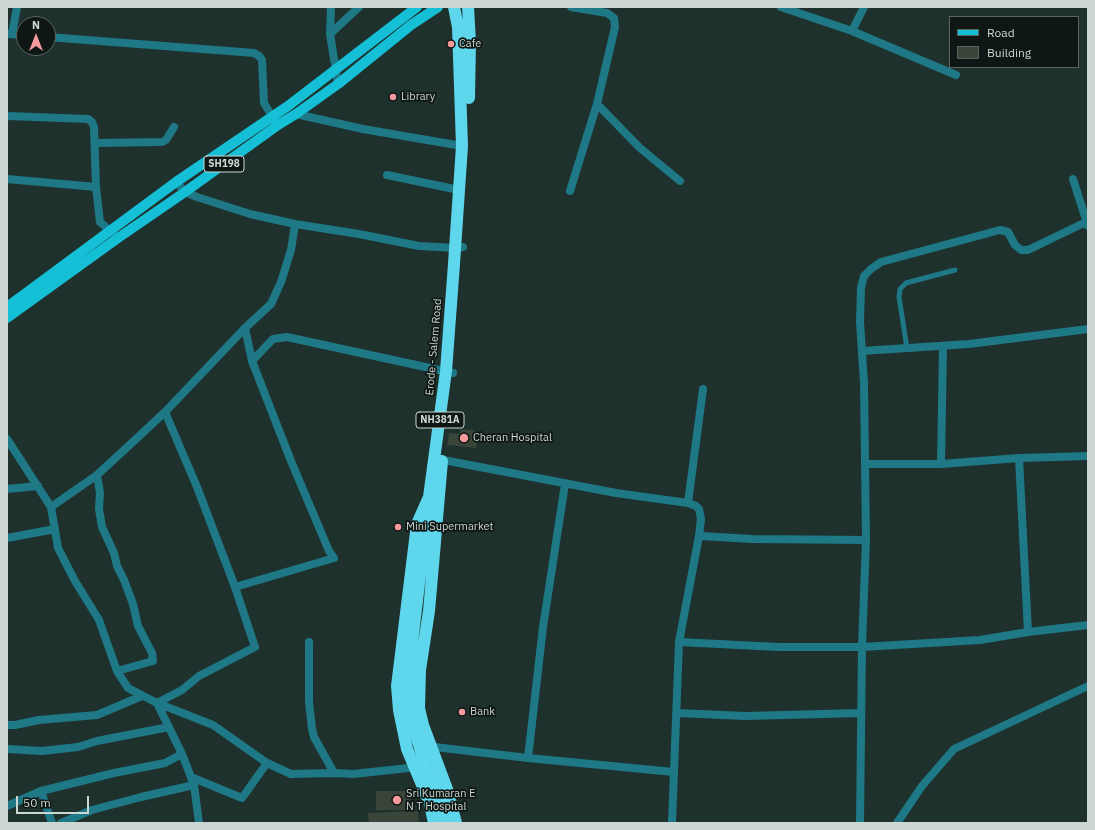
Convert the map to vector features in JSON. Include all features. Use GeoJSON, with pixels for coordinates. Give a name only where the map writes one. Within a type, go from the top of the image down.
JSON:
{"type":"FeatureCollection","features":[{"type":"Feature","properties":{"kind":"highway","name":"Erode - Salem Road"},"geometry":{"type":"LineString","coordinates":[[454,7],[458,27],[462,146],[459,190],[459,248]]}},
{"type":"Feature","properties":{"kind":"highway","name":"Erode - Salem Road"},"geometry":{"type":"LineString","coordinates":[[456,823],[447,789],[423,725],[419,708],[420,670],[429,611],[438,459],[449,372],[469,146],[470,42],[468,7]]}},
{"type":"Feature","properties":{"kind":"highway","name":"Erode - Salem Road"},"geometry":{"type":"LineString","coordinates":[[434,823],[430,804],[407,749],[396,686],[417,524],[429,497],[438,459]]}},
{"type":"Feature","properties":{"kind":"highway"},"geometry":{"type":"LineString","coordinates":[[429,497],[409,668],[409,700],[413,726],[424,762],[440,803],[444,823]]}},
{"type":"Feature","properties":{"kind":"main road","name":"SH198"},"geometry":{"type":"LineString","coordinates":[[7,307],[56,272],[114,234],[185,192],[275,121],[288,106],[417,7]]}},
{"type":"Feature","properties":{"kind":"main road","name":"SH198"},"geometry":{"type":"LineString","coordinates":[[7,318],[114,234],[176,182],[275,121],[296,114],[338,84],[411,25],[438,7]]}},
{"type":"Feature","properties":{"kind":"street"},"geometry":{"type":"LineString","coordinates":[[10,34],[17,7]]}},
{"type":"Feature","properties":{"kind":"street"},"geometry":{"type":"LineString","coordinates":[[330,7],[330,34],[338,84]]}},
{"type":"Feature","properties":{"kind":"street"},"geometry":{"type":"LineString","coordinates":[[330,34],[359,7]]}},
{"type":"Feature","properties":{"kind":"street"},"geometry":{"type":"LineString","coordinates":[[570,191],[597,104],[615,27],[614,18],[607,13],[571,7]]}},
{"type":"Feature","properties":{"kind":"street"},"geometry":{"type":"LineString","coordinates":[[781,7],[852,31],[956,75]]}},
{"type":"Feature","properties":{"kind":"street"},"geometry":{"type":"LineString","coordinates":[[852,31],[864,7]]}},
{"type":"Feature","properties":{"kind":"street"},"geometry":{"type":"LineString","coordinates":[[56,38],[254,53],[262,60],[264,103],[275,121]]}},
{"type":"Feature","properties":{"kind":"street"},"geometry":{"type":"LineString","coordinates":[[597,104],[640,148],[680,181]]}},
{"type":"Feature","properties":{"kind":"street"},"geometry":{"type":"LineString","coordinates":[[296,114],[363,129],[462,146]]}},
{"type":"Feature","properties":{"kind":"street"},"geometry":{"type":"LineString","coordinates":[[7,116],[88,119],[92,122],[94,127],[96,187],[100,222],[114,234]]}},
{"type":"Feature","properties":{"kind":"street"},"geometry":{"type":"LineString","coordinates":[[95,143],[162,142],[166,140],[174,126]]}},
{"type":"Feature","properties":{"kind":"street"},"geometry":{"type":"LineString","coordinates":[[387,175],[459,190]]}},
{"type":"Feature","properties":{"kind":"street"},"geometry":{"type":"LineString","coordinates":[[7,180],[96,187]]}},
{"type":"Feature","properties":{"kind":"street"},"geometry":{"type":"LineString","coordinates":[[860,823],[862,647],[866,540],[864,383],[860,322],[861,288],[864,276],[871,268],[882,262],[1000,230],[1008,232],[1015,245],[1021,250],[1028,250],[1087,225],[1073,180]]}},
{"type":"Feature","properties":{"kind":"street"},"geometry":{"type":"LineString","coordinates":[[176,182],[185,192],[243,212],[295,224],[360,234],[419,246],[459,248]]}},
{"type":"Feature","properties":{"kind":"street"},"geometry":{"type":"LineString","coordinates":[[51,507],[97,475],[165,412],[245,328],[271,304],[281,282],[291,250],[295,224]]}},
{"type":"Feature","properties":{"kind":"street"},"geometry":{"type":"LineString","coordinates":[[235,587],[334,558],[329,551],[291,461],[252,361],[245,328]]}},
{"type":"Feature","properties":{"kind":"street"},"geometry":{"type":"LineString","coordinates":[[862,351],[970,344],[1088,329]]}},
{"type":"Feature","properties":{"kind":"street"},"geometry":{"type":"LineString","coordinates":[[252,361],[273,339],[287,337],[449,372]]}},
{"type":"Feature","properties":{"kind":"street"},"geometry":{"type":"LineString","coordinates":[[941,464],[943,346]]}},
{"type":"Feature","properties":{"kind":"street"},"geometry":{"type":"LineString","coordinates":[[688,503],[703,389]]}},
{"type":"Feature","properties":{"kind":"street"},"geometry":{"type":"LineString","coordinates":[[157,703],[182,690],[199,676],[255,648],[235,587],[198,487],[165,412]]}},
{"type":"Feature","properties":{"kind":"street"},"geometry":{"type":"LineString","coordinates":[[7,439],[51,507],[58,548],[75,582],[99,620],[117,671],[128,688],[157,703],[213,725],[267,763],[291,774],[353,774],[414,768],[437,764]]}},
{"type":"Feature","properties":{"kind":"street"},"geometry":{"type":"LineString","coordinates":[[865,464],[941,464],[1019,458],[1088,456]]}},
{"type":"Feature","properties":{"kind":"street"},"geometry":{"type":"LineString","coordinates":[[1019,458],[1028,632]]}},
{"type":"Feature","properties":{"kind":"street"},"geometry":{"type":"LineString","coordinates":[[438,459],[616,493],[688,503],[699,509],[699,536],[679,642],[672,823]]}},
{"type":"Feature","properties":{"kind":"street"},"geometry":{"type":"LineString","coordinates":[[97,475],[100,493],[99,509],[102,527],[114,553],[117,566],[133,604],[138,626],[152,653],[153,661],[117,671]]}},
{"type":"Feature","properties":{"kind":"street"},"geometry":{"type":"LineString","coordinates":[[528,758],[543,627],[565,484]]}},
{"type":"Feature","properties":{"kind":"street"},"geometry":{"type":"LineString","coordinates":[[7,490],[38,486]]}},
{"type":"Feature","properties":{"kind":"street"},"geometry":{"type":"LineString","coordinates":[[7,538],[55,529]]}},
{"type":"Feature","properties":{"kind":"street"},"geometry":{"type":"LineString","coordinates":[[699,536],[753,539],[866,540]]}},
{"type":"Feature","properties":{"kind":"street"},"geometry":{"type":"LineString","coordinates":[[679,642],[779,647],[862,647],[980,640],[1028,632],[1088,626]]}},
{"type":"Feature","properties":{"kind":"street"},"geometry":{"type":"LineString","coordinates":[[309,642],[309,702],[312,729],[314,737],[334,773]]}},
{"type":"Feature","properties":{"kind":"street"},"geometry":{"type":"LineString","coordinates":[[897,823],[922,786],[954,749],[1088,686]]}},
{"type":"Feature","properties":{"kind":"street"},"geometry":{"type":"LineString","coordinates":[[7,725],[15,725],[39,720],[97,715],[142,696]]}},
{"type":"Feature","properties":{"kind":"street"},"geometry":{"type":"LineString","coordinates":[[157,703],[182,754],[193,781],[199,823]]}},
{"type":"Feature","properties":{"kind":"street"},"geometry":{"type":"LineString","coordinates":[[677,713],[745,716],[861,713]]}},
{"type":"Feature","properties":{"kind":"street"},"geometry":{"type":"LineString","coordinates":[[7,749],[42,751],[78,747],[97,741],[169,727]]}},
{"type":"Feature","properties":{"kind":"street"},"geometry":{"type":"LineString","coordinates":[[407,749],[430,745],[528,758],[674,772]]}},
{"type":"Feature","properties":{"kind":"street"},"geometry":{"type":"LineString","coordinates":[[7,806],[41,791],[114,773],[165,763],[182,754]]}},
{"type":"Feature","properties":{"kind":"street"},"geometry":{"type":"LineString","coordinates":[[60,823],[92,810],[193,781],[242,798],[267,763]]}},
{"type":"Feature","properties":{"kind":"street"},"geometry":{"type":"LineString","coordinates":[[41,791],[52,823]]}},
{"type":"Feature","properties":{"kind":"lane"},"geometry":{"type":"LineString","coordinates":[[907,348],[899,298],[900,289],[906,284],[956,270]]}},
{"type":"Feature","properties":{"kind":"building"},"geometry":{"type":"Polygon","coordinates":[[[461,429],[478,431],[476,448],[447,445],[449,433],[460,434],[461,429]]]}},
{"type":"Feature","properties":{"kind":"building"},"geometry":{"type":"Polygon","coordinates":[[[376,791],[410,791],[410,810],[376,810],[376,791]]]}},
{"type":"Feature","properties":{"kind":"building"},"geometry":{"type":"Polygon","coordinates":[[[418,811],[419,823],[369,823],[368,813],[418,811]]]}},
{"type":"Feature","properties":{"kind":"place","name":"Cafe"},"geometry":{"type":"Point","coordinates":[451,44]}},
{"type":"Feature","properties":{"kind":"place","name":"Library"},"geometry":{"type":"Point","coordinates":[393,97]}},
{"type":"Feature","properties":{"kind":"place","name":"Cheran Hospital"},"geometry":{"type":"Point","coordinates":[464,438]}},
{"type":"Feature","properties":{"kind":"place","name":"Mini Supermarket"},"geometry":{"type":"Point","coordinates":[398,527]}},
{"type":"Feature","properties":{"kind":"place","name":"Bank"},"geometry":{"type":"Point","coordinates":[462,712]}},
{"type":"Feature","properties":{"kind":"place","name":"Sri Kumaran E N T Hospital"},"geometry":{"type":"Point","coordinates":[397,800]}}]}
